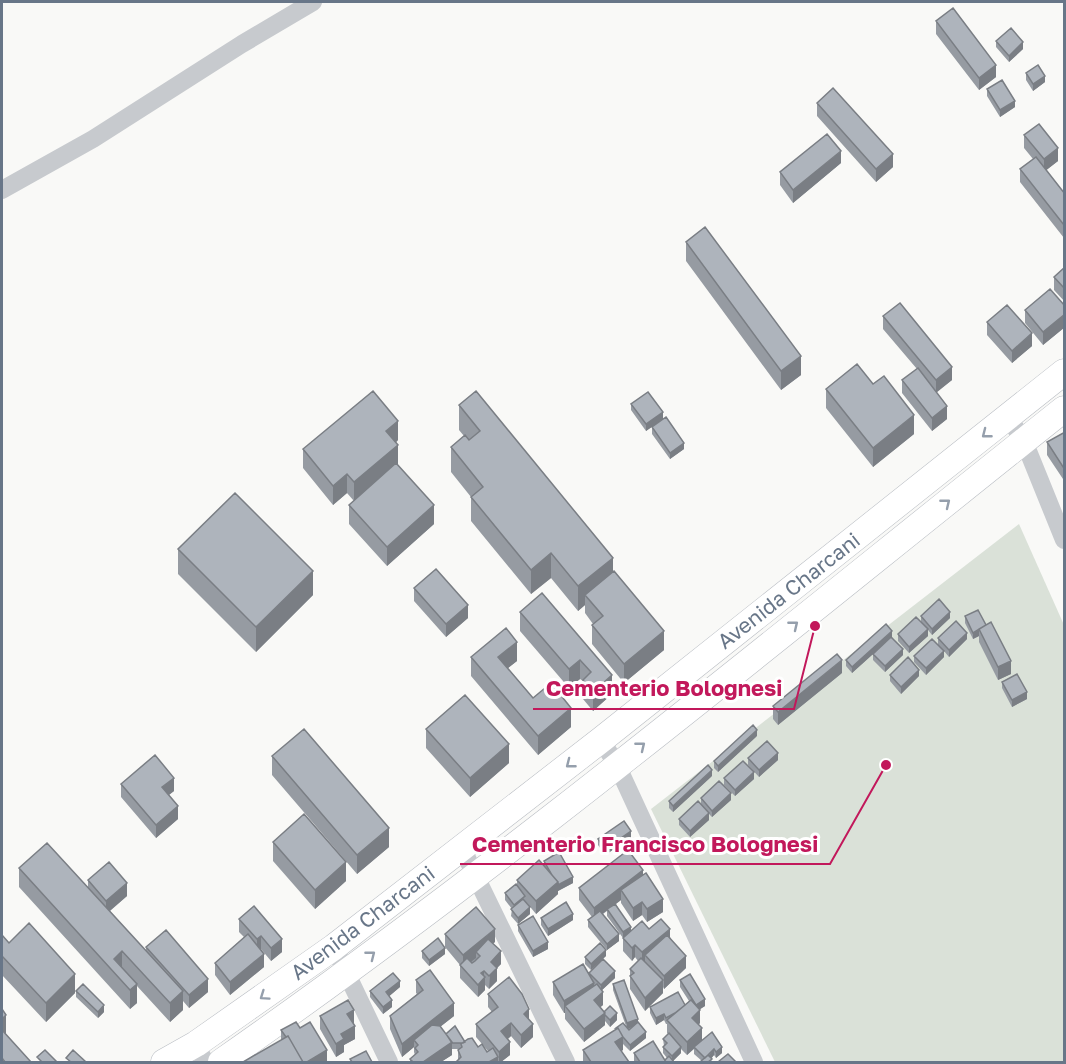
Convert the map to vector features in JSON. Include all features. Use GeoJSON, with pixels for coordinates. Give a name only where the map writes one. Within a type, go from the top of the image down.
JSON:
{"type":"FeatureCollection","features":[{"type":"Feature","properties":{"kind":"main road","name":"Avenida Charcani"},"geometry":{"type":"LineString","coordinates":[[164,1062],[201,1053],[1065,372]]}},
{"type":"Feature","properties":{"kind":"main road","name":"Avenida Charcani"},"geometry":{"type":"LineString","coordinates":[[221,1062],[347,974],[617,765],[1065,409]]}},
{"type":"Feature","properties":{"kind":"street"},"geometry":{"type":"LineString","coordinates":[[2,190],[93,139],[242,44],[313,2]]}},
{"type":"Feature","properties":{"kind":"street"},"geometry":{"type":"LineString","coordinates":[[1008,417],[1024,441],[1065,540]]}},
{"type":"Feature","properties":{"kind":"street"},"geometry":{"type":"LineString","coordinates":[[601,740],[617,765],[754,1062]]}},
{"type":"Feature","properties":{"kind":"street"},"geometry":{"type":"LineString","coordinates":[[462,848],[566,1062]]}},
{"type":"Feature","properties":{"kind":"street"},"geometry":{"type":"LineString","coordinates":[[334,947],[389,1062]]}},
{"type":"Feature","properties":{"kind":"shaded area"},"geometry":{"type":"Polygon","coordinates":[[[1019,524],[1064,625],[1064,1062],[775,1062],[651,809],[1019,524]]]}},
{"type":"Feature","properties":{"kind":"building"},"geometry":{"type":"Polygon","coordinates":[[[953,8],[996,65],[979,78],[936,21],[953,8]]]}},
{"type":"Feature","properties":{"kind":"building"},"geometry":{"type":"Polygon","coordinates":[[[1011,28],[1023,42],[1009,56],[996,41],[1011,28]]]}},
{"type":"Feature","properties":{"kind":"building"},"geometry":{"type":"Polygon","coordinates":[[[1038,65],[1045,76],[1033,84],[1026,73],[1038,65]]]}},
{"type":"Feature","properties":{"kind":"building"},"geometry":{"type":"Polygon","coordinates":[[[1002,80],[1015,101],[1000,110],[987,89],[1002,80]]]}},
{"type":"Feature","properties":{"kind":"building"},"geometry":{"type":"Polygon","coordinates":[[[833,88],[893,154],[876,169],[817,103],[833,88]]]}},
{"type":"Feature","properties":{"kind":"building"},"geometry":{"type":"Polygon","coordinates":[[[1039,124],[1058,148],[1044,159],[1024,135],[1039,124]]]}},
{"type":"Feature","properties":{"kind":"building"},"geometry":{"type":"Polygon","coordinates":[[[827,134],[841,151],[793,190],[780,172],[827,134]]]}},
{"type":"Feature","properties":{"kind":"building"},"geometry":{"type":"Polygon","coordinates":[[[1036,157],[1065,194],[1065,225],[1020,169],[1036,157]]]}},
{"type":"Feature","properties":{"kind":"building"},"geometry":{"type":"Polygon","coordinates":[[[705,227],[801,356],[781,371],[686,242],[705,227]]]}},
{"type":"Feature","properties":{"kind":"building"},"geometry":{"type":"Polygon","coordinates":[[[1065,267],[1065,289],[1054,277],[1065,267]]]}},
{"type":"Feature","properties":{"kind":"building"},"geometry":{"type":"Polygon","coordinates":[[[1050,289],[1065,306],[1065,314],[1043,332],[1025,310],[1050,289]]]}},
{"type":"Feature","properties":{"kind":"building"},"geometry":{"type":"Polygon","coordinates":[[[900,303],[952,367],[936,380],[883,316],[900,303]]]}},
{"type":"Feature","properties":{"kind":"building"},"geometry":{"type":"Polygon","coordinates":[[[1007,305],[1032,333],[1012,351],[987,322],[1007,305]]]}},
{"type":"Feature","properties":{"kind":"building"},"geometry":{"type":"Polygon","coordinates":[[[857,364],[873,384],[884,376],[914,415],[873,448],[826,389],[857,364]]]}},
{"type":"Feature","properties":{"kind":"building"},"geometry":{"type":"Polygon","coordinates":[[[918,368],[947,406],[932,418],[902,380],[918,368]]]}},
{"type":"Feature","properties":{"kind":"building"},"geometry":{"type":"Polygon","coordinates":[[[373,391],[398,421],[386,431],[398,445],[354,482],[347,474],[333,486],[303,449],[373,391]]]}},
{"type":"Feature","properties":{"kind":"building"},"geometry":{"type":"Polygon","coordinates":[[[476,391],[613,558],[578,586],[551,553],[531,570],[471,497],[483,487],[451,447],[465,435],[469,440],[480,431],[459,405],[476,391]]]}},
{"type":"Feature","properties":{"kind":"building"},"geometry":{"type":"Polygon","coordinates":[[[648,392],[663,412],[646,424],[631,404],[648,392]]]}},
{"type":"Feature","properties":{"kind":"building"},"geometry":{"type":"Polygon","coordinates":[[[666,417],[684,443],[670,453],[652,427],[666,417]]]}},
{"type":"Feature","properties":{"kind":"building"},"geometry":{"type":"Polygon","coordinates":[[[1065,432],[1065,470],[1047,442],[1065,432]]]}},
{"type":"Feature","properties":{"kind":"building"},"geometry":{"type":"Polygon","coordinates":[[[396,463],[434,505],[387,547],[349,505],[396,463]]]}},
{"type":"Feature","properties":{"kind":"building"},"geometry":{"type":"Polygon","coordinates":[[[235,493],[313,571],[256,627],[178,549],[235,493]]]}},
{"type":"Feature","properties":{"kind":"building"},"geometry":{"type":"Polygon","coordinates":[[[436,569],[468,605],[446,624],[414,588],[436,569]]]}},
{"type":"Feature","properties":{"kind":"building"},"geometry":{"type":"Polygon","coordinates":[[[614,571],[664,631],[624,664],[592,625],[603,616],[585,595],[614,571]]]}},
{"type":"Feature","properties":{"kind":"building"},"geometry":{"type":"Polygon","coordinates":[[[542,593],[612,675],[593,692],[583,680],[591,672],[580,660],[569,669],[520,612],[542,593]]]}},
{"type":"Feature","properties":{"kind":"building"},"geometry":{"type":"Polygon","coordinates":[[[939,599],[950,612],[932,629],[921,616],[939,599]]]}},
{"type":"Feature","properties":{"kind":"building"},"geometry":{"type":"Polygon","coordinates":[[[978,610],[986,625],[973,633],[965,616],[978,610]]]}},
{"type":"Feature","properties":{"kind":"building"},"geometry":{"type":"Polygon","coordinates":[[[916,617],[928,629],[909,647],[898,634],[916,617]]]}},
{"type":"Feature","properties":{"kind":"building"},"geometry":{"type":"Polygon","coordinates":[[[956,621],[967,633],[949,650],[938,638],[956,621]]]}},
{"type":"Feature","properties":{"kind":"building"},"geometry":{"type":"Polygon","coordinates":[[[991,622],[1011,661],[998,667],[979,629],[991,622]]]}},
{"type":"Feature","properties":{"kind":"building"},"geometry":{"type":"Polygon","coordinates":[[[886,624],[892,631],[852,667],[846,660],[886,624]]]}},
{"type":"Feature","properties":{"kind":"building"},"geometry":{"type":"Polygon","coordinates":[[[506,628],[517,642],[498,657],[533,698],[551,683],[571,708],[538,736],[471,657],[506,628]]]}},
{"type":"Feature","properties":{"kind":"building"},"geometry":{"type":"Polygon","coordinates":[[[891,637],[903,649],[885,666],[873,654],[891,637]]]}},
{"type":"Feature","properties":{"kind":"building"},"geometry":{"type":"Polygon","coordinates":[[[932,639],[944,651],[926,668],[914,656],[932,639]]]}},
{"type":"Feature","properties":{"kind":"building"},"geometry":{"type":"Polygon","coordinates":[[[837,654],[842,660],[778,712],[773,706],[837,654]]]}},
{"type":"Feature","properties":{"kind":"building"},"geometry":{"type":"Polygon","coordinates":[[[908,657],[919,670],[901,687],[890,675],[908,657]]]}},
{"type":"Feature","properties":{"kind":"building"},"geometry":{"type":"Polygon","coordinates":[[[1017,674],[1027,692],[1012,700],[1002,682],[1017,674]]]}},
{"type":"Feature","properties":{"kind":"building"},"geometry":{"type":"Polygon","coordinates":[[[465,695],[509,744],[470,778],[426,729],[465,695]]]}},
{"type":"Feature","properties":{"kind":"building"},"geometry":{"type":"Polygon","coordinates":[[[753,725],[757,730],[718,766],[714,761],[753,725]]]}},
{"type":"Feature","properties":{"kind":"building"},"geometry":{"type":"Polygon","coordinates":[[[304,729],[389,828],[357,855],[272,756],[304,729]]]}},
{"type":"Feature","properties":{"kind":"building"},"geometry":{"type":"Polygon","coordinates":[[[767,741],[778,753],[759,770],[748,758],[767,741]]]}},
{"type":"Feature","properties":{"kind":"building"},"geometry":{"type":"Polygon","coordinates":[[[155,755],[174,778],[162,787],[178,806],[156,825],[121,784],[155,755]]]}},
{"type":"Feature","properties":{"kind":"building"},"geometry":{"type":"Polygon","coordinates":[[[743,761],[754,772],[735,790],[724,778],[743,761]]]}},
{"type":"Feature","properties":{"kind":"building"},"geometry":{"type":"Polygon","coordinates":[[[708,765],[712,770],[673,806],[669,801],[708,765]]]}},
{"type":"Feature","properties":{"kind":"building"},"geometry":{"type":"Polygon","coordinates":[[[719,781],[731,793],[712,811],[701,798],[719,781]]]}},
{"type":"Feature","properties":{"kind":"building"},"geometry":{"type":"Polygon","coordinates":[[[698,801],[709,813],[690,831],[679,819],[698,801]]]}},
{"type":"Feature","properties":{"kind":"building"},"geometry":{"type":"Polygon","coordinates":[[[304,814],[346,862],[315,890],[273,842],[304,814]]]}},
{"type":"Feature","properties":{"kind":"building"},"geometry":{"type":"Polygon","coordinates":[[[624,821],[631,831],[605,849],[598,839],[624,821]]]}},
{"type":"Feature","properties":{"kind":"building"},"geometry":{"type":"Polygon","coordinates":[[[47,843],[183,991],[170,1003],[122,951],[114,959],[137,984],[130,990],[19,868],[47,843]]]}},
{"type":"Feature","properties":{"kind":"building"},"geometry":{"type":"Polygon","coordinates":[[[628,850],[643,870],[594,908],[579,888],[628,850]]]}},
{"type":"Feature","properties":{"kind":"building"},"geometry":{"type":"Polygon","coordinates":[[[559,852],[573,877],[558,885],[544,861],[559,852]]]}},
{"type":"Feature","properties":{"kind":"building"},"geometry":{"type":"Polygon","coordinates":[[[539,860],[558,882],[536,901],[517,880],[539,860]]]}},
{"type":"Feature","properties":{"kind":"building"},"geometry":{"type":"Polygon","coordinates":[[[109,862],[127,883],[106,901],[88,880],[109,862]]]}},
{"type":"Feature","properties":{"kind":"building"},"geometry":{"type":"Polygon","coordinates":[[[646,873],[663,899],[647,909],[642,902],[633,908],[621,890],[646,873]]]}},
{"type":"Feature","properties":{"kind":"building"},"geometry":{"type":"Polygon","coordinates":[[[516,884],[525,896],[514,905],[505,893],[516,884]]]}},
{"type":"Feature","properties":{"kind":"building"},"geometry":{"type":"Polygon","coordinates":[[[523,899],[530,907],[518,918],[511,909],[523,899]]]}},
{"type":"Feature","properties":{"kind":"building"},"geometry":{"type":"Polygon","coordinates":[[[566,902],[573,914],[548,929],[541,918],[566,902]]]}},
{"type":"Feature","properties":{"kind":"building"},"geometry":{"type":"Polygon","coordinates":[[[615,904],[631,927],[623,932],[607,909],[615,904]]]}},
{"type":"Feature","properties":{"kind":"building"},"geometry":{"type":"Polygon","coordinates":[[[254,906],[282,939],[271,948],[261,936],[257,939],[239,919],[254,906]]]}},
{"type":"Feature","properties":{"kind":"building"},"geometry":{"type":"Polygon","coordinates":[[[476,907],[495,929],[463,955],[445,934],[476,907]]]}},
{"type":"Feature","properties":{"kind":"building"},"geometry":{"type":"Polygon","coordinates":[[[600,911],[619,934],[607,944],[588,920],[600,911]]]}},
{"type":"Feature","properties":{"kind":"building"},"geometry":{"type":"Polygon","coordinates":[[[533,916],[548,942],[533,951],[518,925],[533,916]]]}},
{"type":"Feature","properties":{"kind":"building"},"geometry":{"type":"Polygon","coordinates":[[[661,919],[670,929],[642,952],[635,945],[632,948],[623,938],[642,921],[649,929],[661,919]]]}},
{"type":"Feature","properties":{"kind":"building"},"geometry":{"type":"Polygon","coordinates":[[[29,923],[75,974],[46,1003],[2,956],[2,935],[9,943],[29,923]]]}},
{"type":"Feature","properties":{"kind":"building"},"geometry":{"type":"Polygon","coordinates":[[[166,930],[208,979],[189,995],[146,947],[166,930]]]}},
{"type":"Feature","properties":{"kind":"building"},"geometry":{"type":"Polygon","coordinates":[[[248,934],[264,954],[230,982],[215,963],[248,934]]]}},
{"type":"Feature","properties":{"kind":"building"},"geometry":{"type":"Polygon","coordinates":[[[667,935],[686,956],[664,976],[645,955],[667,935]]]}},
{"type":"Feature","properties":{"kind":"building"},"geometry":{"type":"Polygon","coordinates":[[[438,938],[445,948],[429,960],[422,951],[438,938]]]}},
{"type":"Feature","properties":{"kind":"building"},"geometry":{"type":"Polygon","coordinates":[[[488,939],[501,951],[491,962],[497,968],[489,976],[484,971],[481,973],[485,977],[478,985],[460,965],[467,958],[472,963],[475,961],[480,956],[476,952],[488,939]]]}},
{"type":"Feature","properties":{"kind":"building"},"geometry":{"type":"Polygon","coordinates":[[[600,943],[606,950],[591,964],[585,957],[600,943]]]}},
{"type":"Feature","properties":{"kind":"building"},"geometry":{"type":"Polygon","coordinates":[[[641,958],[663,980],[645,998],[630,976],[634,973],[630,969],[641,958]]]}},
{"type":"Feature","properties":{"kind":"building"},"geometry":{"type":"Polygon","coordinates":[[[603,959],[615,971],[601,985],[589,973],[603,959]]]}},
{"type":"Feature","properties":{"kind":"building"},"geometry":{"type":"Polygon","coordinates":[[[583,964],[594,983],[564,1001],[553,982],[583,964]]]}},
{"type":"Feature","properties":{"kind":"building"},"geometry":{"type":"Polygon","coordinates":[[[430,970],[454,1003],[402,1044],[390,1016],[423,990],[416,980],[430,970]]]}},
{"type":"Feature","properties":{"kind":"building"},"geometry":{"type":"Polygon","coordinates":[[[393,973],[400,981],[386,992],[392,1000],[383,1007],[370,991],[393,973]]]}},
{"type":"Feature","properties":{"kind":"building"},"geometry":{"type":"Polygon","coordinates":[[[690,974],[705,999],[696,1005],[680,980],[690,974]]]}},
{"type":"Feature","properties":{"kind":"building"},"geometry":{"type":"Polygon","coordinates":[[[509,977],[522,994],[529,1009],[524,1014],[533,1024],[521,1035],[511,1023],[501,1031],[510,1042],[499,1052],[476,1024],[498,1007],[488,994],[509,977]]]}},
{"type":"Feature","properties":{"kind":"building"},"geometry":{"type":"Polygon","coordinates":[[[624,980],[638,1019],[627,1023],[613,984],[624,980]]]}},
{"type":"Feature","properties":{"kind":"building"},"geometry":{"type":"Polygon","coordinates":[[[83,984],[104,1005],[98,1012],[76,991],[83,984]]]}},
{"type":"Feature","properties":{"kind":"building"},"geometry":{"type":"Polygon","coordinates":[[[597,984],[603,992],[594,1000],[605,1013],[584,1029],[565,1006],[597,984]]]}},
{"type":"Feature","properties":{"kind":"building"},"geometry":{"type":"Polygon","coordinates":[[[678,992],[685,1005],[666,1018],[664,1014],[656,1018],[650,1007],[678,992]]]}},
{"type":"Feature","properties":{"kind":"building"},"geometry":{"type":"Polygon","coordinates":[[[348,1000],[354,1010],[347,1014],[355,1026],[341,1034],[344,1039],[336,1044],[320,1016],[348,1000]]]}},
{"type":"Feature","properties":{"kind":"building"},"geometry":{"type":"Polygon","coordinates":[[[691,1000],[700,1010],[692,1018],[702,1028],[687,1042],[667,1020],[691,1000]]]}},
{"type":"Feature","properties":{"kind":"building"},"geometry":{"type":"Polygon","coordinates":[[[610,1006],[617,1013],[610,1020],[604,1012],[610,1006]]]}},
{"type":"Feature","properties":{"kind":"building"},"geometry":{"type":"Polygon","coordinates":[[[296,1022],[300,1028],[310,1022],[327,1050],[303,1062],[288,1036],[286,1037],[281,1030],[296,1022]]]}},
{"type":"Feature","properties":{"kind":"building"},"geometry":{"type":"Polygon","coordinates":[[[638,1022],[646,1032],[630,1045],[616,1028],[623,1023],[629,1030],[638,1022]]]}},
{"type":"Feature","properties":{"kind":"building"},"geometry":{"type":"Polygon","coordinates":[[[432,1025],[440,1026],[452,1042],[423,1062],[413,1062],[410,1059],[418,1052],[415,1048],[418,1045],[414,1040],[432,1025]]]}},
{"type":"Feature","properties":{"kind":"building"},"geometry":{"type":"Polygon","coordinates":[[[455,1026],[465,1042],[452,1043],[446,1034],[455,1026]]]}},
{"type":"Feature","properties":{"kind":"building"},"geometry":{"type":"Polygon","coordinates":[[[618,1028],[623,1037],[615,1042],[629,1062],[591,1062],[583,1050],[618,1028]]]}},
{"type":"Feature","properties":{"kind":"building"},"geometry":{"type":"Polygon","coordinates":[[[2,1030],[31,1062],[5,1062],[2,1058],[2,1030]]]}},
{"type":"Feature","properties":{"kind":"building"},"geometry":{"type":"Polygon","coordinates":[[[712,1032],[722,1047],[716,1052],[714,1049],[705,1058],[694,1047],[712,1032]]]}},
{"type":"Feature","properties":{"kind":"building"},"geometry":{"type":"Polygon","coordinates":[[[669,1033],[681,1047],[672,1056],[663,1047],[667,1043],[663,1039],[669,1033]]]}},
{"type":"Feature","properties":{"kind":"building"},"geometry":{"type":"Polygon","coordinates":[[[288,1036],[303,1062],[243,1062],[288,1036]]]}},
{"type":"Feature","properties":{"kind":"building"},"geometry":{"type":"Polygon","coordinates":[[[472,1038],[478,1047],[482,1044],[487,1052],[493,1048],[498,1057],[489,1062],[456,1062],[461,1057],[458,1050],[462,1047],[461,1044],[472,1038]]]}},
{"type":"Feature","properties":{"kind":"building"},"geometry":{"type":"Polygon","coordinates":[[[653,1041],[666,1062],[640,1062],[634,1053],[653,1041]]]}},
{"type":"Feature","properties":{"kind":"building"},"geometry":{"type":"Polygon","coordinates":[[[45,1050],[57,1062],[42,1062],[37,1057],[45,1050]]]}},
{"type":"Feature","properties":{"kind":"building"},"geometry":{"type":"Polygon","coordinates":[[[73,1050],[86,1062],[71,1062],[66,1058],[73,1050]]]}},
{"type":"Feature","properties":{"kind":"building"},"geometry":{"type":"Polygon","coordinates":[[[366,1051],[372,1062],[352,1062],[350,1059],[366,1051]]]}},
{"type":"Feature","properties":{"kind":"building"},"geometry":{"type":"Polygon","coordinates":[[[728,1054],[736,1062],[718,1062],[728,1054]]]}},
{"type":"Feature","properties":{"kind":"building"},"geometry":{"type":"Polygon","coordinates":[[[708,1055],[712,1059],[708,1062],[700,1062],[708,1055]]]}},
{"type":"Feature","properties":{"kind":"building"},"geometry":{"type":"Polygon","coordinates":[[[669,1056],[674,1062],[666,1062],[669,1056]]]}},
{"type":"Feature","properties":{"kind":"place","name":"Cementerio Bolognesi"},"geometry":{"type":"Point","coordinates":[815,626]}},
{"type":"Feature","properties":{"kind":"place","name":"Cementerio Francisco Bolognesi"},"geometry":{"type":"Point","coordinates":[886,765]}}]}
